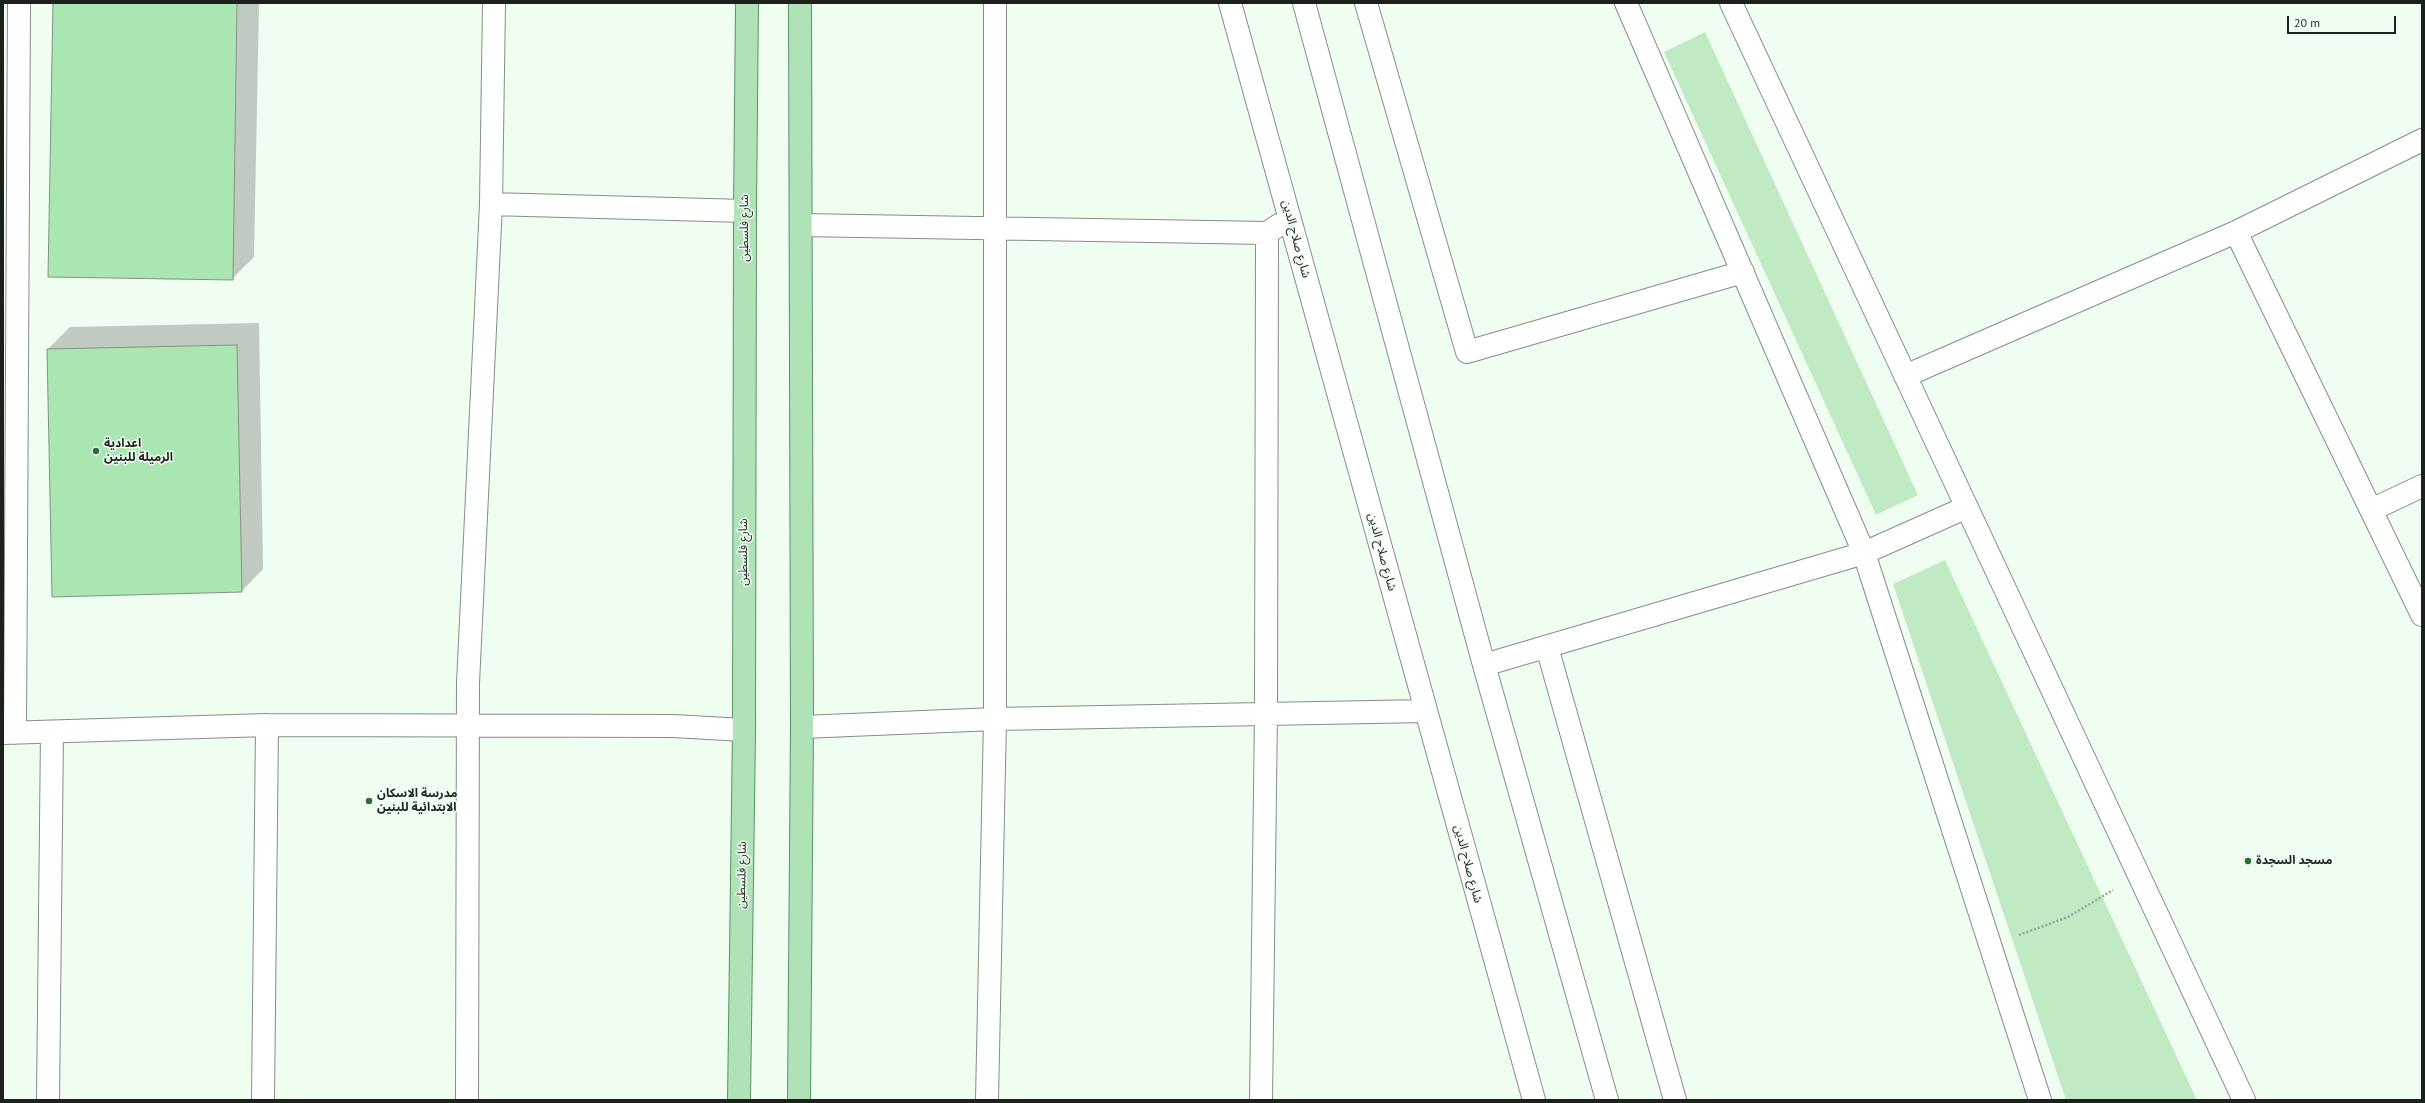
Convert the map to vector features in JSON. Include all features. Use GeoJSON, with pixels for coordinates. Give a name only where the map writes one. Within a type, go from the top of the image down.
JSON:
{"type":"FeatureCollection","features":[{"type":"Feature","properties":{"kind":"main road","name":"شارع فلسطين"},"geometry":{"type":"LineString","coordinates":[[739,1100],[744,730],[744,211],[747,3]]}},
{"type":"Feature","properties":{"kind":"main road"},"geometry":{"type":"LineString","coordinates":[[799,1100],[802,726],[800,3]]}},
{"type":"Feature","properties":{"kind":"street"},"geometry":{"type":"LineString","coordinates":[[19,3],[10,210],[9,733],[267,725],[673,726],[744,730]]}},
{"type":"Feature","properties":{"kind":"street"},"geometry":{"type":"LineString","coordinates":[[466,1100],[467,726],[491,204],[494,3]]}},
{"type":"Feature","properties":{"kind":"street"},"geometry":{"type":"LineString","coordinates":[[987,1100],[995,719],[995,3]]}},
{"type":"Feature","properties":{"kind":"street","name":"شارع صلاح الدين"},"geometry":{"type":"LineString","coordinates":[[1230,3],[1534,1100]]}},
{"type":"Feature","properties":{"kind":"street"},"geometry":{"type":"LineString","coordinates":[[1304,3],[1484,665],[1607,1100]]}},
{"type":"Feature","properties":{"kind":"street"},"geometry":{"type":"LineString","coordinates":[[1366,3],[1467,352],[1742,272]]}},
{"type":"Feature","properties":{"kind":"street"},"geometry":{"type":"LineString","coordinates":[[1626,3],[1864,553],[2040,1100]]}},
{"type":"Feature","properties":{"kind":"street"},"geometry":{"type":"LineString","coordinates":[[1731,3],[2244,1100]]}},
{"type":"Feature","properties":{"kind":"street"},"geometry":{"type":"LineString","coordinates":[[1905,376],[2236,232],[2422,140]]}},
{"type":"Feature","properties":{"kind":"street"},"geometry":{"type":"LineString","coordinates":[[491,204],[744,211]]}},
{"type":"Feature","properties":{"kind":"street"},"geometry":{"type":"LineString","coordinates":[[801,225],[1267,233],[1290,217]]}},
{"type":"Feature","properties":{"kind":"street"},"geometry":{"type":"LineString","coordinates":[[2236,232],[2422,614]]}},
{"type":"Feature","properties":{"kind":"street"},"geometry":{"type":"LineString","coordinates":[[1261,1100],[1266,713],[1267,233]]}},
{"type":"Feature","properties":{"kind":"street"},"geometry":{"type":"LineString","coordinates":[[2371,510],[2422,486]]}},
{"type":"Feature","properties":{"kind":"street"},"geometry":{"type":"LineString","coordinates":[[1484,665],[1864,553],[1967,506]]}},
{"type":"Feature","properties":{"kind":"street"},"geometry":{"type":"LineString","coordinates":[[1546,647],[1675,1100]]}},
{"type":"Feature","properties":{"kind":"street"},"geometry":{"type":"LineString","coordinates":[[802,726],[995,719],[1426,711]]}},
{"type":"Feature","properties":{"kind":"street"},"geometry":{"type":"LineString","coordinates":[[263,1100],[267,725]]}},
{"type":"Feature","properties":{"kind":"street"},"geometry":{"type":"LineString","coordinates":[[48,1100],[52,732]]}},
{"type":"Feature","properties":{"kind":"path"},"geometry":{"type":"LineString","coordinates":[[1990,946],[2068,917],[2139,876]]}},
{"type":"Feature","properties":{"kind":"green space"},"geometry":{"type":"Polygon","coordinates":[[[1705,32],[1918,495],[1876,515],[1664,52],[1705,32]]]}},
{"type":"Feature","properties":{"kind":"green space"},"geometry":{"type":"Polygon","coordinates":[[[1945,560],[2197,1100],[2066,1100],[1893,584],[1945,560]]]}},
{"type":"Feature","properties":{"kind":"building"},"geometry":{"type":"Polygon","coordinates":[[[53,3],[237,3],[233,280],[48,277],[53,3]]]}},
{"type":"Feature","properties":{"kind":"building"},"geometry":{"type":"Polygon","coordinates":[[[237,345],[242,592],[52,597],[47,349],[237,345]]]}},
{"type":"Feature","properties":{"kind":"place","name":"اعدادية الرميلة للبنين"},"geometry":{"type":"Point","coordinates":[96,451]}},
{"type":"Feature","properties":{"kind":"place","name":"مدرسة الاسكان الابتدائية للبنين"},"geometry":{"type":"Point","coordinates":[369,801]}},
{"type":"Feature","properties":{"kind":"place","name":"مسجد السجدة"},"geometry":{"type":"Point","coordinates":[2248,861]}}]}
